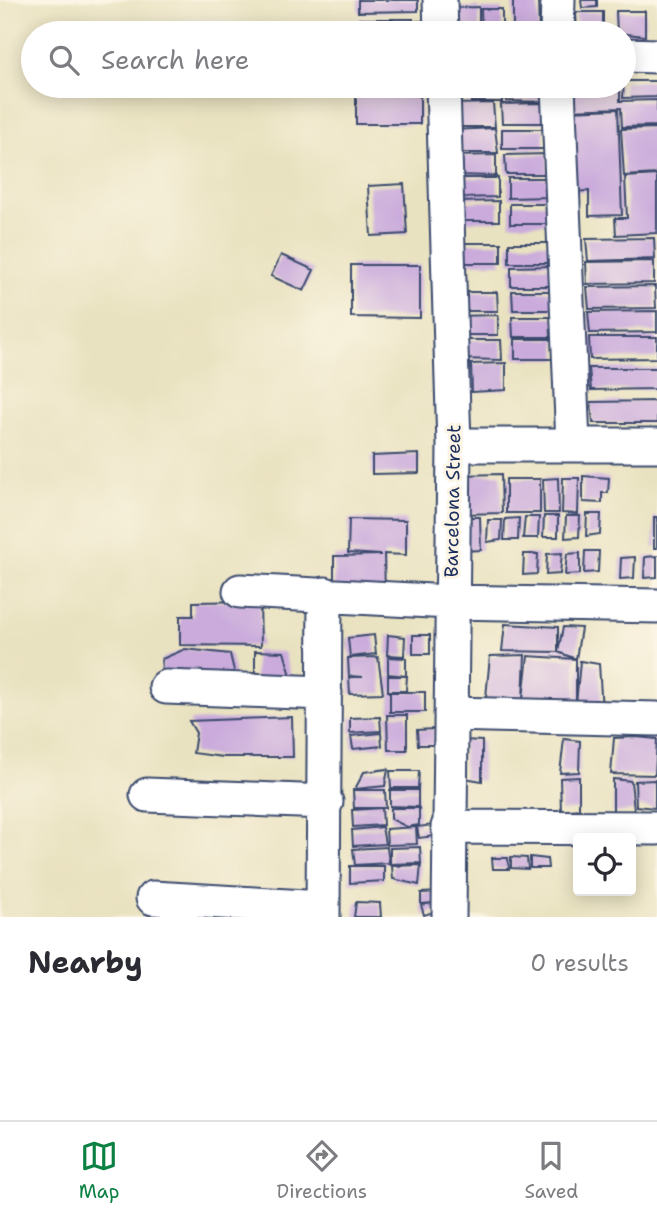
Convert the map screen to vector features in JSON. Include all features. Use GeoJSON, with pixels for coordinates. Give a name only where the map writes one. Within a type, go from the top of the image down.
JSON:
{"type":"FeatureCollection","features":[{"type":"Feature","properties":{"kind":"street"},"geometry":{"type":"LineString","coordinates":[[440,0],[441,21]]}},
{"type":"Feature","properties":{"kind":"street"},"geometry":{"type":"LineString","coordinates":[[557,21],[558,0]]}},
{"type":"Feature","properties":{"kind":"street"},"geometry":{"type":"LineString","coordinates":[[636,55],[657,56]]}},
{"type":"Feature","properties":{"kind":"street","name":"Barcelona Street"},"geometry":{"type":"LineString","coordinates":[[443,98],[454,445],[450,602],[452,714],[448,827],[449,917]]}},
{"type":"Feature","properties":{"kind":"street"},"geometry":{"type":"LineString","coordinates":[[559,98],[573,444]]}},
{"type":"Feature","properties":{"kind":"street"},"geometry":{"type":"LineString","coordinates":[[454,445],[657,445]]}},
{"type":"Feature","properties":{"kind":"street"},"geometry":{"type":"LineString","coordinates":[[240,591],[450,602],[657,606]]}},
{"type":"Feature","properties":{"kind":"street"},"geometry":{"type":"LineString","coordinates":[[153,898],[323,912],[326,802],[325,594]]}},
{"type":"Feature","properties":{"kind":"street"},"geometry":{"type":"LineString","coordinates":[[166,687],[325,692]]}},
{"type":"Feature","properties":{"kind":"street"},"geometry":{"type":"LineString","coordinates":[[452,714],[657,719]]}},
{"type":"Feature","properties":{"kind":"street"},"geometry":{"type":"LineString","coordinates":[[147,795],[326,802]]}},
{"type":"Feature","properties":{"kind":"street"},"geometry":{"type":"LineString","coordinates":[[448,827],[657,828]]}},
{"type":"Feature","properties":{"kind":"building"},"geometry":{"type":"Polygon","coordinates":[[[358,0],[418,0],[418,11],[358,12],[358,0]]]}},
{"type":"Feature","properties":{"kind":"building"},"geometry":{"type":"Polygon","coordinates":[[[513,0],[538,0],[539,21],[513,21],[513,0]]]}},
{"type":"Feature","properties":{"kind":"building"},"geometry":{"type":"Polygon","coordinates":[[[581,0],[597,0],[597,7],[582,8],[581,0]]]}},
{"type":"Feature","properties":{"kind":"building"},"geometry":{"type":"Polygon","coordinates":[[[479,7],[479,21],[452,21],[452,8],[479,7]]]}},
{"type":"Feature","properties":{"kind":"building"},"geometry":{"type":"Polygon","coordinates":[[[481,9],[502,9],[502,21],[482,21],[481,9]]]}},
{"type":"Feature","properties":{"kind":"building"},"geometry":{"type":"Polygon","coordinates":[[[616,11],[645,11],[645,36],[636,35],[636,21],[616,21],[616,11]]]}},
{"type":"Feature","properties":{"kind":"building"},"geometry":{"type":"Polygon","coordinates":[[[576,12],[603,12],[603,21],[576,21],[576,12]]]}},
{"type":"Feature","properties":{"kind":"building"},"geometry":{"type":"Polygon","coordinates":[[[359,19],[413,19],[413,21],[359,19]]]}},
{"type":"Feature","properties":{"kind":"building"},"geometry":{"type":"Polygon","coordinates":[[[636,81],[657,81],[657,97],[636,98],[636,81]]]}},
{"type":"Feature","properties":{"kind":"building"},"geometry":{"type":"Polygon","coordinates":[[[356,98],[420,98],[420,124],[356,124],[356,98]]]}},
{"type":"Feature","properties":{"kind":"building"},"geometry":{"type":"Polygon","coordinates":[[[471,98],[502,98],[502,102],[471,102],[471,98]]]}},
{"type":"Feature","properties":{"kind":"building"},"geometry":{"type":"Polygon","coordinates":[[[506,98],[552,98],[552,102],[506,101],[506,98]]]}},
{"type":"Feature","properties":{"kind":"building"},"geometry":{"type":"Polygon","coordinates":[[[568,98],[657,100],[657,126],[622,127],[621,108],[568,110],[568,98]]]}},
{"type":"Feature","properties":{"kind":"building"},"geometry":{"type":"Polygon","coordinates":[[[493,103],[495,127],[451,127],[450,104],[493,103]]]}},
{"type":"Feature","properties":{"kind":"building"},"geometry":{"type":"Polygon","coordinates":[[[544,103],[544,123],[502,123],[501,104],[544,103]]]}},
{"type":"Feature","properties":{"kind":"building"},"geometry":{"type":"Polygon","coordinates":[[[618,109],[622,215],[589,216],[589,191],[571,192],[568,111],[618,109]]]}},
{"type":"Feature","properties":{"kind":"building"},"geometry":{"type":"Polygon","coordinates":[[[495,128],[498,153],[453,153],[453,130],[495,128]]]}},
{"type":"Feature","properties":{"kind":"building"},"geometry":{"type":"Polygon","coordinates":[[[657,128],[657,174],[624,176],[621,129],[657,128]]]}},
{"type":"Feature","properties":{"kind":"building"},"geometry":{"type":"Polygon","coordinates":[[[502,129],[544,129],[544,149],[502,149],[502,129]]]}},
{"type":"Feature","properties":{"kind":"building"},"geometry":{"type":"Polygon","coordinates":[[[547,154],[548,174],[506,174],[505,155],[547,154]]]}},
{"type":"Feature","properties":{"kind":"building"},"geometry":{"type":"Polygon","coordinates":[[[496,155],[496,176],[454,175],[454,156],[496,155]]]}},
{"type":"Feature","properties":{"kind":"building"},"geometry":{"type":"Polygon","coordinates":[[[657,175],[657,233],[616,235],[615,218],[627,218],[625,177],[657,175]]]}},
{"type":"Feature","properties":{"kind":"building"},"geometry":{"type":"Polygon","coordinates":[[[455,178],[498,178],[498,197],[456,198],[455,178]]]}},
{"type":"Feature","properties":{"kind":"building"},"geometry":{"type":"Polygon","coordinates":[[[508,178],[550,178],[550,197],[508,198],[508,178]]]}},
{"type":"Feature","properties":{"kind":"building"},"geometry":{"type":"Polygon","coordinates":[[[404,184],[407,234],[371,236],[368,186],[404,184]]]}},
{"type":"Feature","properties":{"kind":"building"},"geometry":{"type":"Polygon","coordinates":[[[499,201],[499,221],[457,221],[457,202],[499,201]]]}},
{"type":"Feature","properties":{"kind":"building"},"geometry":{"type":"Polygon","coordinates":[[[510,204],[552,204],[553,224],[510,224],[510,204]]]}},
{"type":"Feature","properties":{"kind":"building"},"geometry":{"type":"Polygon","coordinates":[[[654,238],[655,259],[588,261],[586,239],[654,238]]]}},
{"type":"Feature","properties":{"kind":"building"},"geometry":{"type":"Polygon","coordinates":[[[459,243],[501,243],[501,263],[459,263],[459,243]]]}},
{"type":"Feature","properties":{"kind":"building"},"geometry":{"type":"Polygon","coordinates":[[[509,243],[551,243],[552,263],[509,263],[509,243]]]}},
{"type":"Feature","properties":{"kind":"building"},"geometry":{"type":"Polygon","coordinates":[[[281,255],[314,270],[304,291],[271,276],[281,255]]]}},
{"type":"Feature","properties":{"kind":"building"},"geometry":{"type":"Polygon","coordinates":[[[654,261],[654,283],[587,284],[586,262],[654,261]]]}},
{"type":"Feature","properties":{"kind":"building"},"geometry":{"type":"Polygon","coordinates":[[[351,265],[420,265],[420,318],[351,317],[351,265]]]}},
{"type":"Feature","properties":{"kind":"building"},"geometry":{"type":"Polygon","coordinates":[[[553,266],[553,286],[511,286],[511,267],[553,266]]]}},
{"type":"Feature","properties":{"kind":"building"},"geometry":{"type":"Polygon","coordinates":[[[655,286],[656,308],[589,309],[587,287],[655,286]]]}},
{"type":"Feature","properties":{"kind":"building"},"geometry":{"type":"Polygon","coordinates":[[[512,291],[554,291],[555,310],[513,310],[512,291]]]}},
{"type":"Feature","properties":{"kind":"building"},"geometry":{"type":"Polygon","coordinates":[[[456,292],[497,292],[498,311],[456,311],[456,292]]]}},
{"type":"Feature","properties":{"kind":"building"},"geometry":{"type":"Polygon","coordinates":[[[657,311],[657,332],[590,333],[588,312],[657,311]]]}},
{"type":"Feature","properties":{"kind":"building"},"geometry":{"type":"Polygon","coordinates":[[[498,315],[498,335],[456,335],[455,316],[498,315]]]}},
{"type":"Feature","properties":{"kind":"building"},"geometry":{"type":"Polygon","coordinates":[[[512,317],[555,317],[555,337],[513,337],[512,317]]]}},
{"type":"Feature","properties":{"kind":"building"},"geometry":{"type":"Polygon","coordinates":[[[589,337],[657,337],[657,358],[590,359],[589,337]]]}},
{"type":"Feature","properties":{"kind":"building"},"geometry":{"type":"Polygon","coordinates":[[[515,339],[556,339],[557,359],[515,359],[515,339]]]}},
{"type":"Feature","properties":{"kind":"building"},"geometry":{"type":"Polygon","coordinates":[[[459,340],[501,340],[502,360],[459,359],[459,340]]]}},
{"type":"Feature","properties":{"kind":"building"},"geometry":{"type":"Polygon","coordinates":[[[506,363],[506,390],[472,392],[471,364],[506,363]]]}},
{"type":"Feature","properties":{"kind":"building"},"geometry":{"type":"Polygon","coordinates":[[[589,368],[657,368],[657,389],[591,390],[589,368]]]}},
{"type":"Feature","properties":{"kind":"building"},"geometry":{"type":"Polygon","coordinates":[[[657,401],[657,423],[593,423],[591,402],[657,401]]]}},
{"type":"Feature","properties":{"kind":"building"},"geometry":{"type":"Polygon","coordinates":[[[419,454],[419,473],[372,474],[372,456],[419,454]]]}},
{"type":"Feature","properties":{"kind":"building"},"geometry":{"type":"Polygon","coordinates":[[[501,474],[502,513],[462,514],[460,475],[501,474]]]}},
{"type":"Feature","properties":{"kind":"building"},"geometry":{"type":"Polygon","coordinates":[[[583,476],[609,478],[608,493],[602,493],[602,503],[583,502],[583,476]]]}},
{"type":"Feature","properties":{"kind":"building"},"geometry":{"type":"Polygon","coordinates":[[[558,478],[559,513],[544,513],[543,479],[558,478]]]}},
{"type":"Feature","properties":{"kind":"building"},"geometry":{"type":"Polygon","coordinates":[[[563,478],[579,478],[578,514],[562,513],[563,478]]]}},
{"type":"Feature","properties":{"kind":"building"},"geometry":{"type":"Polygon","coordinates":[[[506,479],[540,479],[540,513],[506,513],[506,479]]]}},
{"type":"Feature","properties":{"kind":"building"},"geometry":{"type":"Polygon","coordinates":[[[587,514],[601,514],[600,534],[586,536],[587,514]]]}},
{"type":"Feature","properties":{"kind":"building"},"geometry":{"type":"Polygon","coordinates":[[[544,516],[558,516],[558,537],[543,537],[544,516]]]}},
{"type":"Feature","properties":{"kind":"building"},"geometry":{"type":"Polygon","coordinates":[[[566,516],[580,516],[579,537],[565,538],[566,516]]]}},
{"type":"Feature","properties":{"kind":"building"},"geometry":{"type":"Polygon","coordinates":[[[462,517],[480,517],[481,550],[463,551],[462,517]]]}},
{"type":"Feature","properties":{"kind":"building"},"geometry":{"type":"Polygon","coordinates":[[[525,517],[539,517],[538,538],[523,538],[525,517]]]}},
{"type":"Feature","properties":{"kind":"building"},"geometry":{"type":"Polygon","coordinates":[[[654,517],[657,517],[657,548],[654,548],[654,517]]]}},
{"type":"Feature","properties":{"kind":"building"},"geometry":{"type":"Polygon","coordinates":[[[519,518],[518,540],[504,540],[505,519],[519,518]]]}},
{"type":"Feature","properties":{"kind":"building"},"geometry":{"type":"Polygon","coordinates":[[[349,519],[406,520],[406,555],[384,554],[385,593],[334,594],[334,556],[381,555],[348,553],[349,519]]]}},
{"type":"Feature","properties":{"kind":"building"},"geometry":{"type":"Polygon","coordinates":[[[488,520],[502,520],[501,540],[487,542],[488,520]]]}},
{"type":"Feature","properties":{"kind":"building"},"geometry":{"type":"Polygon","coordinates":[[[585,551],[599,551],[598,572],[584,573],[585,551]]]}},
{"type":"Feature","properties":{"kind":"building"},"geometry":{"type":"Polygon","coordinates":[[[562,553],[560,574],[546,575],[547,554],[562,553]]]}},
{"type":"Feature","properties":{"kind":"building"},"geometry":{"type":"Polygon","coordinates":[[[580,553],[580,574],[565,575],[567,554],[580,553]]]}},
{"type":"Feature","properties":{"kind":"building"},"geometry":{"type":"Polygon","coordinates":[[[524,554],[538,554],[537,574],[523,575],[524,554]]]}},
{"type":"Feature","properties":{"kind":"building"},"geometry":{"type":"Polygon","coordinates":[[[657,556],[657,577],[644,578],[645,557],[657,556]]]}},
{"type":"Feature","properties":{"kind":"building"},"geometry":{"type":"Polygon","coordinates":[[[635,557],[634,578],[620,579],[621,558],[635,557]]]}},
{"type":"Feature","properties":{"kind":"building"},"geometry":{"type":"Polygon","coordinates":[[[260,601],[261,646],[180,645],[180,616],[193,616],[193,602],[260,601]]]}},
{"type":"Feature","properties":{"kind":"building"},"geometry":{"type":"Polygon","coordinates":[[[505,624],[558,627],[558,652],[502,651],[505,624]]]}},
{"type":"Feature","properties":{"kind":"building"},"geometry":{"type":"Polygon","coordinates":[[[563,627],[581,628],[576,659],[558,652],[563,627]]]}},
{"type":"Feature","properties":{"kind":"building"},"geometry":{"type":"Polygon","coordinates":[[[374,635],[376,654],[350,657],[348,638],[374,635]]]}},
{"type":"Feature","properties":{"kind":"building"},"geometry":{"type":"Polygon","coordinates":[[[388,635],[405,637],[404,656],[387,655],[388,635]]]}},
{"type":"Feature","properties":{"kind":"building"},"geometry":{"type":"Polygon","coordinates":[[[413,635],[430,635],[430,654],[413,654],[413,635]]]}},
{"type":"Feature","properties":{"kind":"building"},"geometry":{"type":"Polygon","coordinates":[[[185,649],[230,654],[235,675],[161,681],[162,659],[185,649]]]}},
{"type":"Feature","properties":{"kind":"building"},"geometry":{"type":"Polygon","coordinates":[[[255,651],[284,652],[292,679],[255,684],[255,651]]]}},
{"type":"Feature","properties":{"kind":"building"},"geometry":{"type":"Polygon","coordinates":[[[525,655],[523,699],[528,656],[576,659],[576,705],[580,661],[599,664],[602,710],[485,708],[490,656],[525,655]]]}},
{"type":"Feature","properties":{"kind":"building"},"geometry":{"type":"Polygon","coordinates":[[[378,657],[383,693],[350,694],[349,677],[363,677],[349,676],[348,658],[378,657]]]}},
{"type":"Feature","properties":{"kind":"building"},"geometry":{"type":"Polygon","coordinates":[[[388,657],[406,658],[406,676],[388,674],[388,657]]]}},
{"type":"Feature","properties":{"kind":"building"},"geometry":{"type":"Polygon","coordinates":[[[388,676],[407,676],[406,691],[388,691],[388,676]]]}},
{"type":"Feature","properties":{"kind":"building"},"geometry":{"type":"Polygon","coordinates":[[[390,692],[425,692],[425,712],[390,712],[390,692]]]}},
{"type":"Feature","properties":{"kind":"building"},"geometry":{"type":"Polygon","coordinates":[[[387,715],[407,715],[407,750],[388,750],[387,715]]]}},
{"type":"Feature","properties":{"kind":"building"},"geometry":{"type":"Polygon","coordinates":[[[292,717],[293,757],[223,757],[193,753],[196,733],[189,721],[292,717]]]}},
{"type":"Feature","properties":{"kind":"building"},"geometry":{"type":"Polygon","coordinates":[[[380,717],[381,731],[350,733],[350,718],[380,717]]]}},
{"type":"Feature","properties":{"kind":"building"},"geometry":{"type":"Polygon","coordinates":[[[434,729],[434,745],[418,745],[417,730],[434,729]]]}},
{"type":"Feature","properties":{"kind":"building"},"geometry":{"type":"Polygon","coordinates":[[[381,733],[382,746],[353,749],[351,736],[381,733]]]}},
{"type":"Feature","properties":{"kind":"building"},"geometry":{"type":"Polygon","coordinates":[[[614,738],[657,739],[655,775],[611,774],[614,738]]]}},
{"type":"Feature","properties":{"kind":"building"},"geometry":{"type":"Polygon","coordinates":[[[564,739],[580,741],[579,772],[560,773],[564,739]]]}},
{"type":"Feature","properties":{"kind":"building"},"geometry":{"type":"Polygon","coordinates":[[[463,740],[482,741],[482,781],[464,778],[463,740]]]}},
{"type":"Feature","properties":{"kind":"building"},"geometry":{"type":"Polygon","coordinates":[[[388,769],[385,786],[355,789],[364,772],[388,769]]]}},
{"type":"Feature","properties":{"kind":"building"},"geometry":{"type":"Polygon","coordinates":[[[390,771],[419,771],[418,788],[391,788],[390,771]]]}},
{"type":"Feature","properties":{"kind":"building"},"geometry":{"type":"Polygon","coordinates":[[[579,777],[579,809],[561,811],[560,778],[579,777]]]}},
{"type":"Feature","properties":{"kind":"building"},"geometry":{"type":"Polygon","coordinates":[[[613,779],[631,781],[634,811],[613,813],[613,779]]]}},
{"type":"Feature","properties":{"kind":"building"},"geometry":{"type":"Polygon","coordinates":[[[655,780],[655,808],[636,806],[635,781],[655,780]]]}},
{"type":"Feature","properties":{"kind":"building"},"geometry":{"type":"Polygon","coordinates":[[[353,790],[385,790],[386,808],[354,808],[353,790]]]}},
{"type":"Feature","properties":{"kind":"building"},"geometry":{"type":"Polygon","coordinates":[[[390,790],[418,790],[418,807],[390,806],[390,790]]]}},
{"type":"Feature","properties":{"kind":"building"},"geometry":{"type":"Polygon","coordinates":[[[382,808],[383,825],[353,827],[352,810],[382,808]]]}},
{"type":"Feature","properties":{"kind":"building"},"geometry":{"type":"Polygon","coordinates":[[[391,808],[419,808],[419,825],[407,827],[391,819],[391,808]]]}},
{"type":"Feature","properties":{"kind":"building"},"geometry":{"type":"Polygon","coordinates":[[[433,825],[435,836],[419,838],[417,827],[433,825]]]}},
{"type":"Feature","properties":{"kind":"building"},"geometry":{"type":"Polygon","coordinates":[[[382,827],[385,844],[353,846],[352,830],[382,827]]]}},
{"type":"Feature","properties":{"kind":"building"},"geometry":{"type":"Polygon","coordinates":[[[416,827],[417,844],[387,845],[386,829],[416,827]]]}},
{"type":"Feature","properties":{"kind":"building"},"geometry":{"type":"Polygon","coordinates":[[[387,847],[389,863],[355,865],[353,849],[387,847]]]}},
{"type":"Feature","properties":{"kind":"building"},"geometry":{"type":"Polygon","coordinates":[[[420,847],[421,863],[390,864],[390,848],[420,847]]]}},
{"type":"Feature","properties":{"kind":"building"},"geometry":{"type":"Polygon","coordinates":[[[511,857],[527,858],[528,869],[511,868],[511,857]]]}},
{"type":"Feature","properties":{"kind":"building"},"geometry":{"type":"Polygon","coordinates":[[[530,857],[547,859],[548,868],[530,868],[530,857]]]}},
{"type":"Feature","properties":{"kind":"building"},"geometry":{"type":"Polygon","coordinates":[[[492,858],[508,858],[509,869],[493,869],[492,858]]]}},
{"type":"Feature","properties":{"kind":"building"},"geometry":{"type":"Polygon","coordinates":[[[421,865],[419,885],[393,879],[392,866],[421,865]]]}},
{"type":"Feature","properties":{"kind":"building"},"geometry":{"type":"Polygon","coordinates":[[[350,866],[384,866],[384,881],[350,883],[350,866]]]}},
{"type":"Feature","properties":{"kind":"building"},"geometry":{"type":"Polygon","coordinates":[[[440,892],[434,912],[424,915],[421,905],[433,903],[421,904],[421,893],[440,892]]]}},
{"type":"Feature","properties":{"kind":"building"},"geometry":{"type":"Polygon","coordinates":[[[356,902],[380,903],[381,917],[354,917],[356,902]]]}}]}
